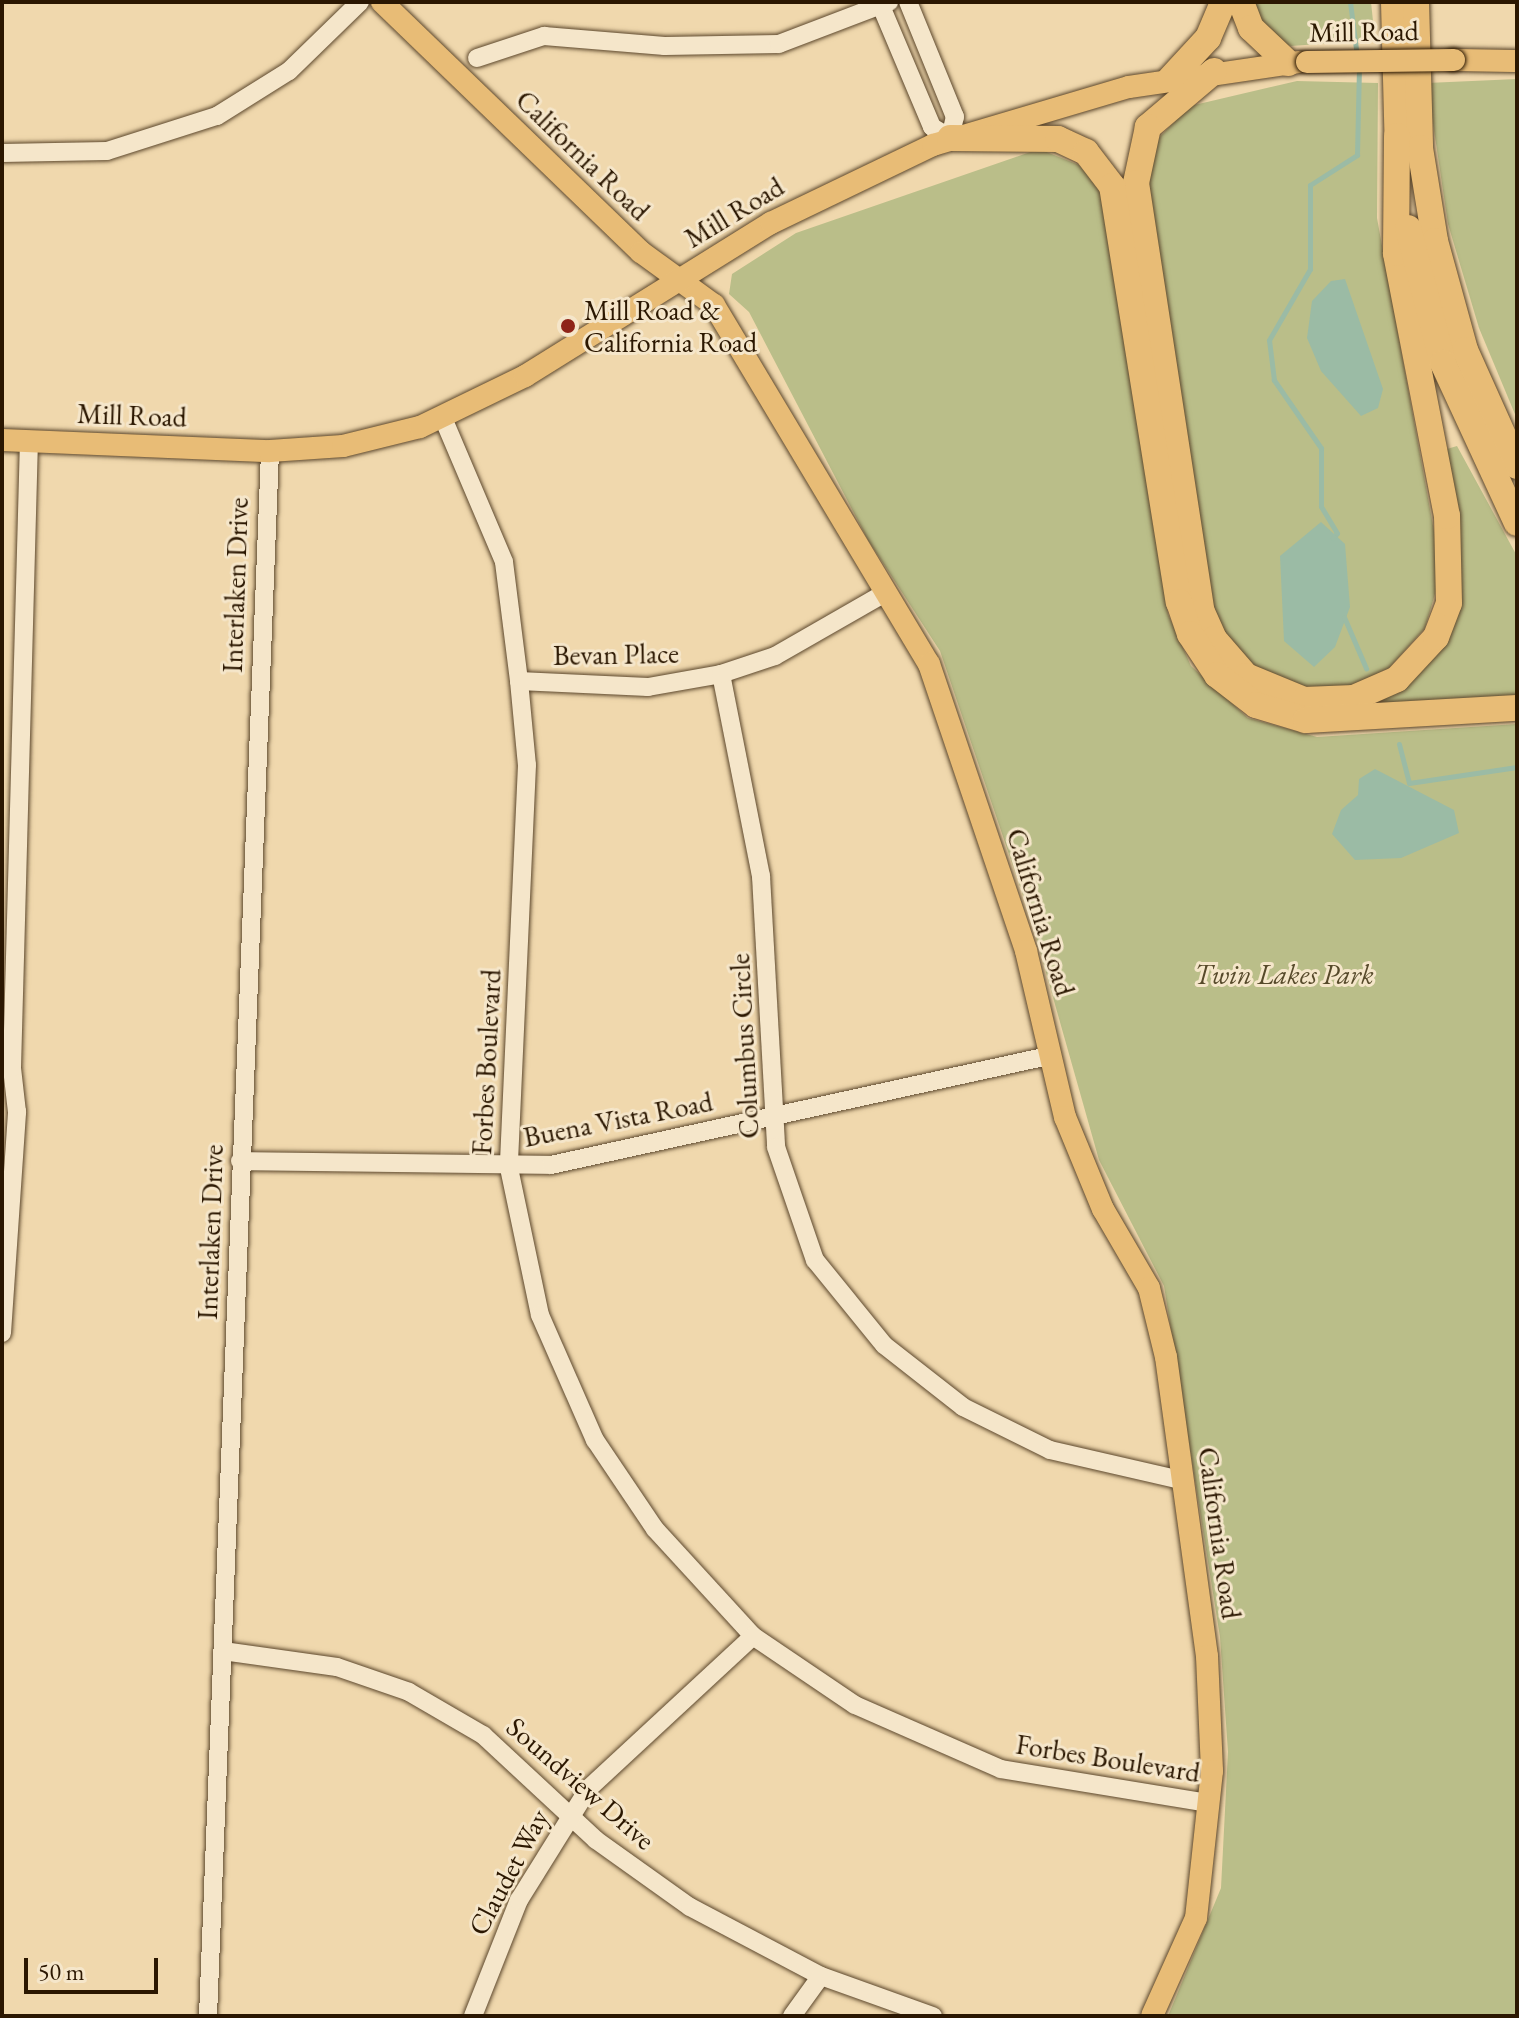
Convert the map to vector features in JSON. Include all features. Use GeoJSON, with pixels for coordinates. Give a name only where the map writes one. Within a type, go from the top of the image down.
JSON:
{"type":"FeatureCollection","features":[{"type":"Feature","properties":{"kind":"highway"},"geometry":{"type":"LineString","coordinates":[[1170,79],[1208,38],[1223,2]]}},
{"type":"Feature","properties":{"kind":"highway"},"geometry":{"type":"LineString","coordinates":[[1241,2],[1258,37],[1298,62]]}},
{"type":"Feature","properties":{"kind":"highway"},"geometry":{"type":"LineString","coordinates":[[1388,2],[1394,29]]}},
{"type":"Feature","properties":{"kind":"highway"},"geometry":{"type":"LineString","coordinates":[[1214,71],[1148,127],[1136,183],[1202,612],[1214,639],[1246,676],[1304,700],[1354,698],[1397,679],[1436,637],[1449,603],[1447,516],[1396,253],[1394,2]]}},
{"type":"Feature","properties":{"kind":"highway"},"geometry":{"type":"LineString","coordinates":[[1416,2],[1420,148],[1435,241],[1465,350],[1517,466]]}},
{"type":"Feature","properties":{"kind":"highway"},"geometry":{"type":"LineString","coordinates":[[1397,136],[1431,326],[1471,435],[1517,523]]}},
{"type":"Feature","properties":{"kind":"highway"},"geometry":{"type":"LineString","coordinates":[[950,138],[1058,139],[1098,163],[1112,186],[1179,602],[1190,634],[1217,675],[1256,705],[1306,720],[1517,708]]}},
{"type":"Feature","properties":{"kind":"main road","name":"California Road"},"geometry":{"type":"LineString","coordinates":[[382,2],[641,252],[714,305],[740,343],[929,664],[1026,951],[1048,1056],[1083,1165],[1156,1306],[1207,1656],[1209,1803],[1196,1918],[1152,2016]]}},
{"type":"Feature","properties":{"kind":"main road","name":"Mill Road"},"geometry":{"type":"LineString","coordinates":[[2,440],[270,451],[343,446],[443,418],[847,182],[950,138],[1170,79],[1214,71],[1298,62],[1517,61]]}},
{"type":"Feature","properties":{"kind":"street"},"geometry":{"type":"LineString","coordinates":[[2,153],[107,151],[178,132],[289,71],[360,2]]}},
{"type":"Feature","properties":{"kind":"street"},"geometry":{"type":"LineString","coordinates":[[477,58],[544,36],[665,46],[779,44],[885,4],[932,127],[950,138],[955,117],[908,2]]}},
{"type":"Feature","properties":{"kind":"street"},"geometry":{"type":"LineString","coordinates":[[907,68],[931,58]]}},
{"type":"Feature","properties":{"kind":"street","name":"Forbes Boulevard"},"geometry":{"type":"LineString","coordinates":[[443,418],[504,562],[527,765],[509,1168],[540,1315],[595,1440],[655,1529],[753,1636],[855,1705],[964,1756],[1056,1783],[1209,1803]]}},
{"type":"Feature","properties":{"kind":"street"},"geometry":{"type":"LineString","coordinates":[[2,1333],[29,441]]}},
{"type":"Feature","properties":{"kind":"street","name":"Interlaken Drive"},"geometry":{"type":"LineString","coordinates":[[208,2016],[270,451]]}},
{"type":"Feature","properties":{"kind":"street","name":"Bevan Place"},"geometry":{"type":"LineString","coordinates":[[519,681],[648,687],[721,674],[775,656],[885,593]]}},
{"type":"Feature","properties":{"kind":"street","name":"Columbus Circle"},"geometry":{"type":"LineString","coordinates":[[721,674],[761,876],[772,1117],[787,1192],[815,1260],[884,1345],[963,1407],[1050,1450],[1181,1480]]}},
{"type":"Feature","properties":{"kind":"street","name":"Buena Vista Road"},"geometry":{"type":"LineString","coordinates":[[240,1161],[509,1168],[772,1117],[1048,1056]]}},
{"type":"Feature","properties":{"kind":"street","name":"Claudet Way"},"geometry":{"type":"LineString","coordinates":[[473,2016],[519,1900],[588,1789],[753,1636]]}},
{"type":"Feature","properties":{"kind":"street","name":"Soundview Drive"},"geometry":{"type":"LineString","coordinates":[[223,1651],[337,1667],[409,1692],[483,1735],[570,1814],[690,1907],[821,1976],[933,2016]]}},
{"type":"Feature","properties":{"kind":"street"},"geometry":{"type":"LineString","coordinates":[[792,2016],[821,1976]]}},
{"type":"Feature","properties":{"kind":"green space"},"geometry":{"type":"Polygon","coordinates":[[[1251,2],[1371,2],[1375,40],[1291,46],[1270,39],[1251,2]]]}},
{"type":"Feature","properties":{"kind":"green space"},"geometry":{"type":"Polygon","coordinates":[[[1517,79],[1517,419],[1479,328],[1448,224],[1427,83],[1517,79]]]}},
{"type":"Feature","properties":{"kind":"green space"},"geometry":{"type":"Polygon","coordinates":[[[1297,81],[1378,83],[1377,218],[1436,542],[1437,587],[1425,628],[1389,668],[1352,687],[1305,689],[1259,671],[1223,633],[1207,598],[1147,171],[1150,147],[1190,106],[1297,81]]]}},
{"type":"Feature","properties":{"kind":"green space","name":"Twin Lakes Park"},"geometry":{"type":"Polygon","coordinates":[[[1039,149],[1079,165],[1103,193],[1168,614],[1191,666],[1248,718],[1317,737],[1517,724],[1517,2016],[1168,2016],[1221,1888],[1228,1752],[1220,1637],[1164,1286],[1099,1160],[1030,916],[940,651],[868,540],[749,312],[729,294],[732,274],[796,233],[1039,149]]]}},
{"type":"Feature","properties":{"kind":"green space"},"geometry":{"type":"Polygon","coordinates":[[[1457,446],[1517,556],[1517,702],[1367,704],[1451,630],[1447,449],[1457,446]]]}},
{"type":"Feature","properties":{"kind":"shaded area"},"geometry":{"type":"Polygon","coordinates":[[[1345,279],[1383,389],[1378,408],[1361,416],[1321,371],[1307,338],[1312,301],[1331,281],[1345,279]]]}},
{"type":"Feature","properties":{"kind":"shaded area"},"geometry":{"type":"Polygon","coordinates":[[[1321,522],[1345,544],[1350,607],[1335,647],[1314,667],[1284,641],[1280,556],[1321,522]]]}},
{"type":"Feature","properties":{"kind":"shaded area"},"geometry":{"type":"Polygon","coordinates":[[[1375,769],[1454,810],[1459,833],[1401,858],[1355,860],[1332,834],[1341,810],[1358,795],[1359,779],[1375,769]]]}},
{"type":"Feature","properties":{"kind":"waterway"},"geometry":{"type":"LineString","coordinates":[[1350,2],[1357,57]]}},
{"type":"Feature","properties":{"kind":"waterway"},"geometry":{"type":"LineString","coordinates":[[1333,538],[1337,533],[1321,506],[1321,448],[1274,380],[1269,340],[1310,269],[1310,185],[1357,155],[1359,66]]}},
{"type":"Feature","properties":{"kind":"waterway"},"geometry":{"type":"LineString","coordinates":[[1344,617],[1366,668]]}},
{"type":"Feature","properties":{"kind":"waterway"},"geometry":{"type":"LineString","coordinates":[[1399,744],[1409,783],[1517,767]]}},
{"type":"Feature","properties":{"kind":"place","name":"Mill Road & California Road"},"geometry":{"type":"Point","coordinates":[568,326]}}]}
